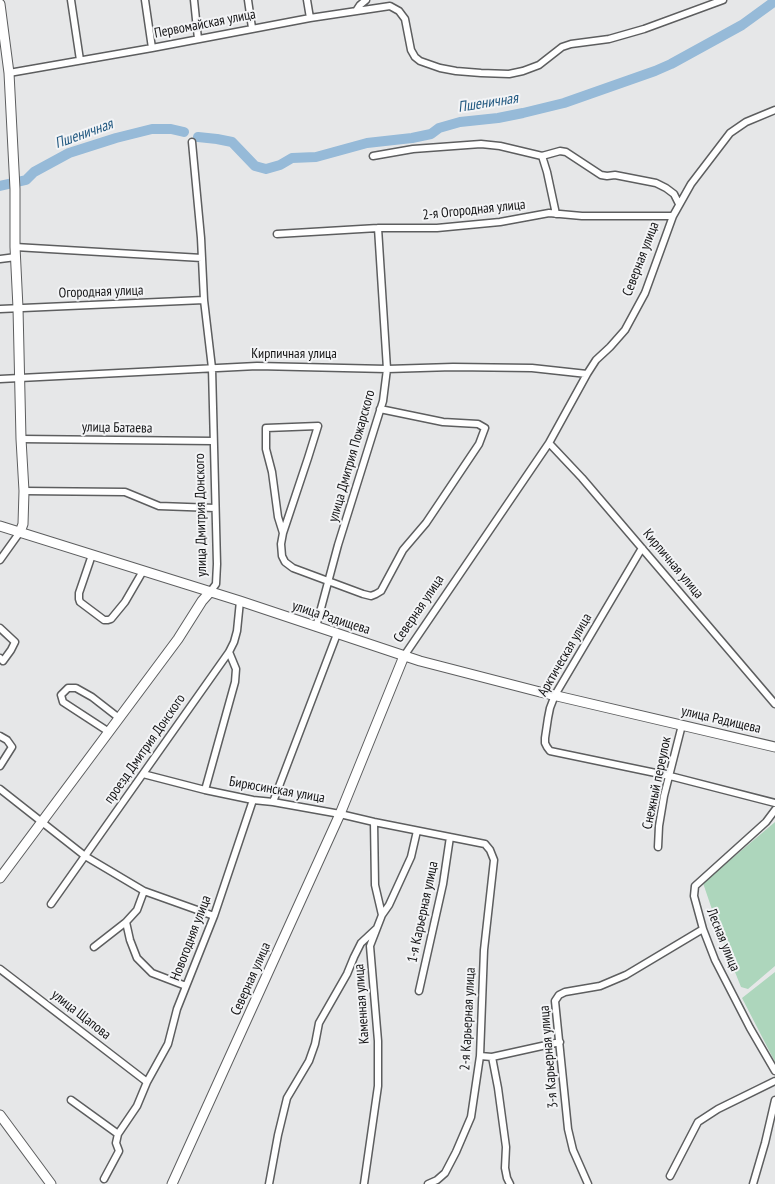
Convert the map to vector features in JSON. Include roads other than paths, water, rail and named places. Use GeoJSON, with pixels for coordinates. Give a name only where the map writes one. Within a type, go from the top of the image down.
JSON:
{"type":"FeatureCollection","features":[{"type":"Feature","properties":{"kind":"main road"},"geometry":{"type":"LineString","coordinates":[[0,4],[15,188],[15,246],[24,491],[23,524],[20,532]]}},
{"type":"Feature","properties":{"kind":"main road","name":"улица Радищева"},"geometry":{"type":"LineString","coordinates":[[0,526],[240,601],[404,656],[556,695],[775,747]]}},
{"type":"Feature","properties":{"kind":"main road","name":"улица Дмитрия Донского"},"geometry":{"type":"LineString","coordinates":[[0,878],[178,639],[202,601],[210,592]]}},
{"type":"Feature","properties":{"kind":"main road","name":"Северная улица"},"geometry":{"type":"LineString","coordinates":[[172,1184],[340,814],[404,656]]}},
{"type":"Feature","properties":{"kind":"main road"},"geometry":{"type":"LineString","coordinates":[[0,1115],[51,1184]]}},
{"type":"Feature","properties":{"kind":"street"},"geometry":{"type":"LineString","coordinates":[[71,0],[80,60]]}},
{"type":"Feature","properties":{"kind":"street"},"geometry":{"type":"LineString","coordinates":[[145,0],[152,48]]}},
{"type":"Feature","properties":{"kind":"street"},"geometry":{"type":"LineString","coordinates":[[194,0],[198,39]]}},
{"type":"Feature","properties":{"kind":"street"},"geometry":{"type":"LineString","coordinates":[[248,0],[252,28]]}},
{"type":"Feature","properties":{"kind":"street"},"geometry":{"type":"LineString","coordinates":[[307,0],[310,18]]}},
{"type":"Feature","properties":{"kind":"street"},"geometry":{"type":"LineString","coordinates":[[356,11],[366,0]]}},
{"type":"Feature","properties":{"kind":"street","name":"Первомайская улица"},"geometry":{"type":"LineString","coordinates":[[5,73],[152,48],[252,28],[390,6],[400,11],[405,18],[411,50],[420,61],[456,72],[510,74],[539,65],[562,47],[609,39],[644,29],[723,0]]}},
{"type":"Feature","properties":{"kind":"street","name":"Северная улица"},"geometry":{"type":"LineString","coordinates":[[404,656],[549,443],[596,360],[625,330],[645,293],[673,216],[691,184],[730,133],[746,122],[775,110]]}},
{"type":"Feature","properties":{"kind":"street","name":"улица Дмитрия Донского"},"geometry":{"type":"LineString","coordinates":[[192,142],[201,238],[204,300],[212,368],[217,564],[216,584],[210,592]]}},
{"type":"Feature","properties":{"kind":"street"},"geometry":{"type":"LineString","coordinates":[[373,156],[413,149],[481,144],[500,146],[542,156],[560,151],[566,152],[602,175],[656,183],[674,194],[679,204]]}},
{"type":"Feature","properties":{"kind":"street"},"geometry":{"type":"LineString","coordinates":[[542,156],[556,214]]}},
{"type":"Feature","properties":{"kind":"street","name":"2-я Огородная улица"},"geometry":{"type":"LineString","coordinates":[[277,234],[378,228],[438,228],[500,222],[549,213],[582,216],[673,216]]}},
{"type":"Feature","properties":{"kind":"street","name":"улица Дмитрия Пожарского"},"geometry":{"type":"LineString","coordinates":[[316,627],[383,401],[387,369],[378,228]]}},
{"type":"Feature","properties":{"kind":"street"},"geometry":{"type":"LineString","coordinates":[[15,246],[202,258]]}},
{"type":"Feature","properties":{"kind":"street"},"geometry":{"type":"LineString","coordinates":[[0,259],[16,257]]}},
{"type":"Feature","properties":{"kind":"street","name":"Огородная улица"},"geometry":{"type":"LineString","coordinates":[[0,309],[204,300]]}},
{"type":"Feature","properties":{"kind":"street","name":"Кирпичная улица"},"geometry":{"type":"LineString","coordinates":[[0,379],[266,366],[387,369],[454,367],[532,368],[587,374]]}},
{"type":"Feature","properties":{"kind":"street"},"geometry":{"type":"LineString","coordinates":[[283,534],[278,517],[272,472],[266,449],[266,428],[318,426],[283,534],[281,544],[284,562],[293,568],[363,594],[371,596],[381,591],[403,550],[426,523],[479,444],[485,428],[478,424],[443,422],[380,409]]}},
{"type":"Feature","properties":{"kind":"street","name":"улица Батаева"},"geometry":{"type":"LineString","coordinates":[[21,439],[213,442]]}},
{"type":"Feature","properties":{"kind":"street","name":"Кирпичная улица"},"geometry":{"type":"LineString","coordinates":[[549,443],[582,478],[775,704]]}},
{"type":"Feature","properties":{"kind":"street"},"geometry":{"type":"LineString","coordinates":[[24,491],[125,492],[159,506],[215,508]]}},
{"type":"Feature","properties":{"kind":"street"},"geometry":{"type":"LineString","coordinates":[[0,560],[20,532]]}},
{"type":"Feature","properties":{"kind":"street","name":"Арктическая улица"},"geometry":{"type":"LineString","coordinates":[[642,548],[556,695],[550,708],[545,743],[550,751],[670,776]]}},
{"type":"Feature","properties":{"kind":"street"},"geometry":{"type":"LineString","coordinates":[[92,555],[79,593],[79,599],[80,602],[104,620],[111,619],[125,602],[143,571]]}},
{"type":"Feature","properties":{"kind":"street","name":"проезд Дмитрия Донского"},"geometry":{"type":"LineString","coordinates":[[51,904],[229,652],[237,631],[240,601]]}},
{"type":"Feature","properties":{"kind":"street"},"geometry":{"type":"LineString","coordinates":[[0,628],[15,642],[3,660],[0,658]]}},
{"type":"Feature","properties":{"kind":"street"},"geometry":{"type":"LineString","coordinates":[[273,802],[336,634]]}},
{"type":"Feature","properties":{"kind":"street","name":"Бирюсинская улица"},"geometry":{"type":"LineString","coordinates":[[229,652],[236,669],[235,682],[205,790],[340,814],[485,844]]}},
{"type":"Feature","properties":{"kind":"street"},"geometry":{"type":"LineString","coordinates":[[109,732],[64,702],[61,695],[68,688],[76,688],[92,697],[119,718]]}},
{"type":"Feature","properties":{"kind":"street","name":"Снежный переулок"},"geometry":{"type":"LineString","coordinates":[[658,847],[661,811],[682,725]]}},
{"type":"Feature","properties":{"kind":"street"},"geometry":{"type":"LineString","coordinates":[[0,736],[7,740],[12,747],[0,766]]}},
{"type":"Feature","properties":{"kind":"street"},"geometry":{"type":"LineString","coordinates":[[144,774],[205,790]]}},
{"type":"Feature","properties":{"kind":"street"},"geometry":{"type":"LineString","coordinates":[[670,776],[775,803]]}},
{"type":"Feature","properties":{"kind":"street"},"geometry":{"type":"LineString","coordinates":[[0,789],[85,856],[144,891],[214,916]]}},
{"type":"Feature","properties":{"kind":"street","name":"Новогодняя улица"},"geometry":{"type":"LineString","coordinates":[[118,1134],[137,1106],[147,1082],[168,1044],[177,1009],[214,916],[253,800]]}},
{"type":"Feature","properties":{"kind":"street","name":"Лесная улица"},"geometry":{"type":"LineString","coordinates":[[775,810],[766,822],[695,886],[694,896],[703,929],[715,960],[750,1028],[775,1071]]}},
{"type":"Feature","properties":{"kind":"street"},"geometry":{"type":"LineString","coordinates":[[374,822],[376,885],[382,915]]}},
{"type":"Feature","properties":{"kind":"street","name":"Каменная улица"},"geometry":{"type":"LineString","coordinates":[[364,1184],[378,1086],[378,1042],[370,946],[382,915],[389,905],[411,857],[418,831]]}},
{"type":"Feature","properties":{"kind":"street","name":"1-я Карьерная улица"},"geometry":{"type":"LineString","coordinates":[[419,991],[443,884],[450,837]]}},
{"type":"Feature","properties":{"kind":"street","name":"2-я Карьерная улица"},"geometry":{"type":"LineString","coordinates":[[428,1184],[437,1180],[445,1173],[471,1117],[480,1056],[484,950],[494,860],[485,844]]}},
{"type":"Feature","properties":{"kind":"street"},"geometry":{"type":"LineString","coordinates":[[94,946],[126,922],[137,910],[144,891]]}},
{"type":"Feature","properties":{"kind":"street"},"geometry":{"type":"LineString","coordinates":[[126,922],[130,940],[138,958],[152,973],[186,986]]}},
{"type":"Feature","properties":{"kind":"street"},"geometry":{"type":"LineString","coordinates":[[269,1184],[287,1098],[309,1061],[319,1023],[347,974],[354,957],[362,943],[377,929]]}},
{"type":"Feature","properties":{"kind":"street","name":"3-я Карьерная улица"},"geometry":{"type":"LineString","coordinates":[[588,1184],[573,1150],[568,1128],[555,1001],[559,995],[565,992],[600,986],[626,975],[703,929]]}},
{"type":"Feature","properties":{"kind":"street","name":"улица Щапова"},"geometry":{"type":"LineString","coordinates":[[0,968],[147,1082]]}},
{"type":"Feature","properties":{"kind":"street"},"geometry":{"type":"LineString","coordinates":[[480,1056],[492,1057],[560,1042]]}},
{"type":"Feature","properties":{"kind":"street","name":"2-я Карьерная улица"},"geometry":{"type":"LineString","coordinates":[[492,1057],[506,1147],[506,1178],[510,1184]]}},
{"type":"Feature","properties":{"kind":"street"},"geometry":{"type":"LineString","coordinates":[[670,1176],[698,1122],[718,1109],[775,1081]]}},
{"type":"Feature","properties":{"kind":"street"},"geometry":{"type":"LineString","coordinates":[[71,1100],[118,1134],[116,1143],[119,1151],[104,1179]]}},
{"type":"Feature","properties":{"kind":"street"},"geometry":{"type":"LineString","coordinates":[[753,1184],[775,1100]]}},
{"type":"Feature","properties":{"kind":"waterway","name":"Пшеничная"},"geometry":{"type":"LineString","coordinates":[[198,137],[232,142],[255,166],[266,169],[280,165],[292,158],[316,157],[367,143],[431,134],[439,128],[460,122],[523,113],[564,103],[671,64],[742,25],[775,1]]}},
{"type":"Feature","properties":{"kind":"waterway","name":"Пшеничная"},"geometry":{"type":"LineString","coordinates":[[0,186],[26,180],[34,172],[69,153],[116,138],[152,129],[171,129],[184,132]]}}]}
